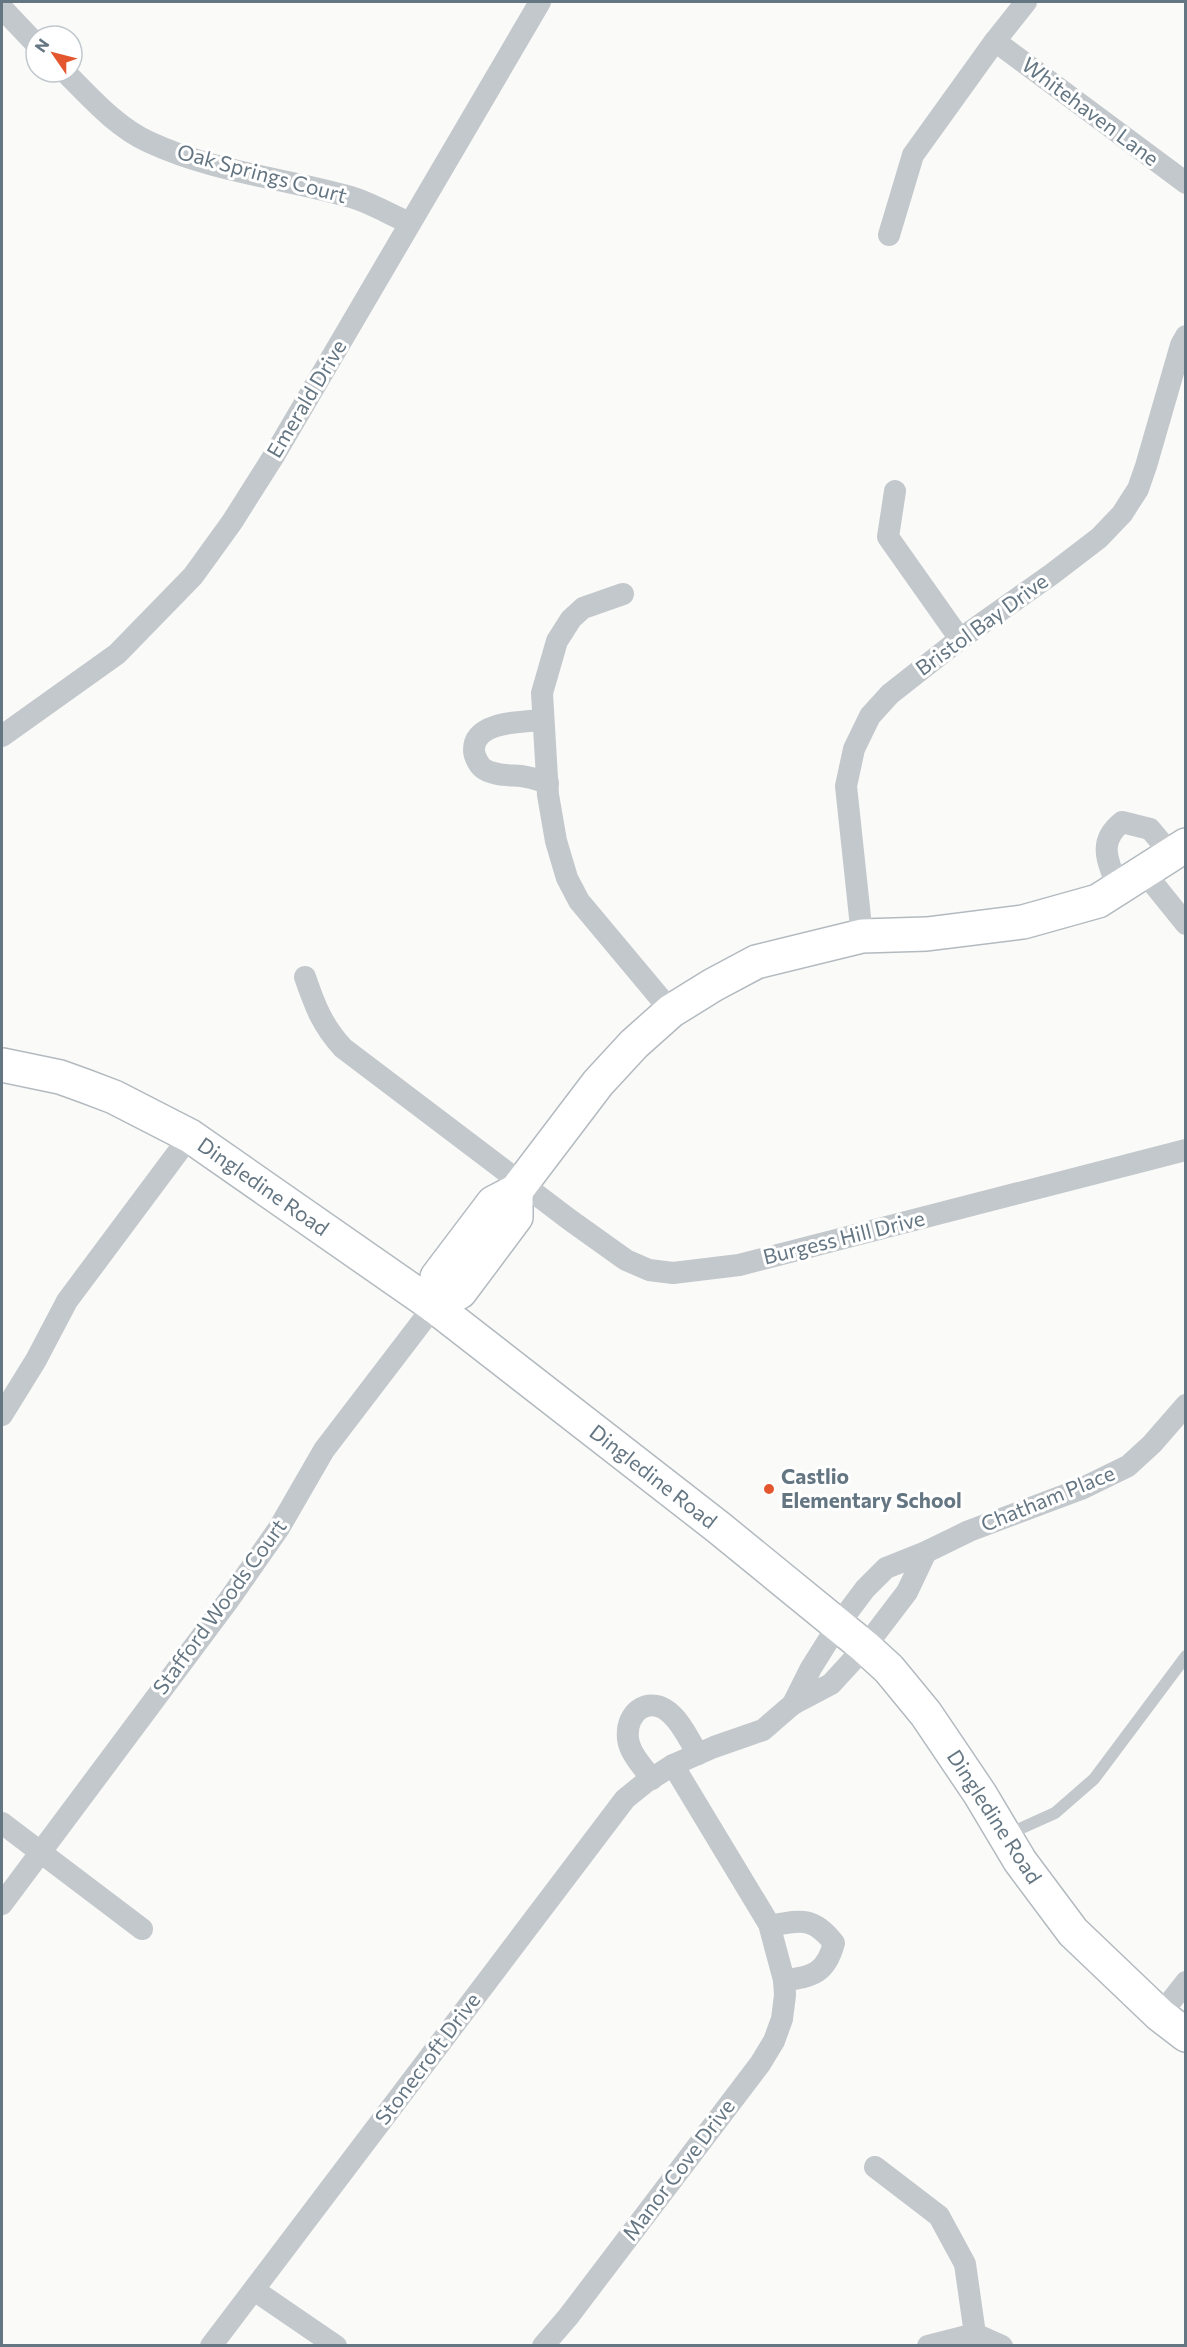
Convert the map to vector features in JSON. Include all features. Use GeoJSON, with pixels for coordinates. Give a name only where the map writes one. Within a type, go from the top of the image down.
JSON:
{"type":"FeatureCollection","features":[{"type":"Feature","properties":{"kind":"street","name":"Emerald Drive"},"geometry":{"type":"LineString","coordinates":[[2,735],[117,654],[193,576],[232,522],[275,454],[540,2]]}},
{"type":"Feature","properties":{"kind":"street"},"geometry":{"type":"LineString","coordinates":[[889,235],[913,155],[1026,2]]}},
{"type":"Feature","properties":{"kind":"street"},"geometry":{"type":"LineString","coordinates":[[2,8],[24,31]]}},
{"type":"Feature","properties":{"kind":"street","name":"Whitehaven Lane"},"geometry":{"type":"LineString","coordinates":[[995,41],[1185,183]]}},
{"type":"Feature","properties":{"kind":"street","name":"Oak Springs Court"},"geometry":{"type":"LineString","coordinates":[[77,84],[106,113],[147,141],[197,160],[238,172],[354,198],[410,223]]}},
{"type":"Feature","properties":{"kind":"street","name":"Bristol Bay Drive"},"geometry":{"type":"LineString","coordinates":[[862,936],[846,786],[854,749],[870,716],[890,694],[960,639],[1099,538],[1122,514],[1141,482],[1185,336]]}},
{"type":"Feature","properties":{"kind":"street"},"geometry":{"type":"LineString","coordinates":[[895,491],[888,537],[960,639]]}},
{"type":"Feature","properties":{"kind":"street"},"geometry":{"type":"LineString","coordinates":[[623,594],[583,608],[571,619],[556,641],[542,693],[548,783],[556,841],[567,878],[579,902],[672,1011]]}},
{"type":"Feature","properties":{"kind":"street"},"geometry":{"type":"LineString","coordinates":[[543,720],[498,725],[479,735],[474,743],[474,755],[484,769],[548,783]]}},
{"type":"Feature","properties":{"kind":"street"},"geometry":{"type":"LineString","coordinates":[[434,1306],[460,1293],[516,1217],[519,1187],[598,1083],[634,1044],[672,1011],[756,962],[862,936],[927,934],[1023,922],[1098,901],[1155,865],[1185,924]]}},
{"type":"Feature","properties":{"kind":"street","name":"Burgess Hill Drive"},"geometry":{"type":"LineString","coordinates":[[305,977],[318,1014],[328,1031],[343,1048],[519,1187],[626,1260],[649,1270],[673,1273],[739,1265],[1185,1150]]}},
{"type":"Feature","properties":{"kind":"street","name":"Dingledine Road"},"geometry":{"type":"LineString","coordinates":[[2,1065],[60,1077],[85,1086],[114,1097],[190,1136],[434,1306],[718,1527],[865,1647],[926,1714],[1006,1835],[1020,1861],[1072,1932],[1173,2025]]}},
{"type":"Feature","properties":{"kind":"street"},"geometry":{"type":"LineString","coordinates":[[2,1415],[31,1368],[67,1301],[190,1136]]}},
{"type":"Feature","properties":{"kind":"street","name":"Stafford Woods Court"},"geometry":{"type":"LineString","coordinates":[[2,1904],[267,1546],[308,1476],[349,1415],[434,1306]]}},
{"type":"Feature","properties":{"kind":"street","name":"Chatham Place"},"geometry":{"type":"LineString","coordinates":[[838,1625],[865,1589],[886,1568],[969,1531],[1081,1489],[1128,1466],[1152,1444],[1185,1405]]}},
{"type":"Feature","properties":{"kind":"street"},"geometry":{"type":"LineString","coordinates":[[865,1647],[907,1592],[926,1552]]}},
{"type":"Feature","properties":{"kind":"street","name":"Stonecroft Drive"},"geometry":{"type":"LineString","coordinates":[[793,1704],[811,1668],[838,1625]]}},
{"type":"Feature","properties":{"kind":"street","name":"Stonecroft Drive"},"geometry":{"type":"LineString","coordinates":[[211,2346],[625,1799],[673,1765],[762,1730],[793,1704],[831,1684],[865,1647]]}},
{"type":"Feature","properties":{"kind":"street"},"geometry":{"type":"LineString","coordinates":[[651,1779],[636,1758],[628,1741],[628,1720],[638,1709],[649,1706],[661,1708],[672,1714],[699,1754]]}},
{"type":"Feature","properties":{"kind":"street","name":"Manor Cove Drive"},"geometry":{"type":"LineString","coordinates":[[543,2346],[574,2309],[760,2064],[774,2041],[782,2019],[784,1980],[768,1919],[673,1765]]}},
{"type":"Feature","properties":{"kind":"street"},"geometry":{"type":"LineString","coordinates":[[2,1823],[142,1929]]}},
{"type":"Feature","properties":{"kind":"street"},"geometry":{"type":"LineString","coordinates":[[770,1926],[789,1922],[809,1922],[823,1929],[834,1943],[830,1957],[814,1975],[784,1980]]}},
{"type":"Feature","properties":{"kind":"street"},"geometry":{"type":"LineString","coordinates":[[1173,2025],[1185,1982]]}},
{"type":"Feature","properties":{"kind":"street"},"geometry":{"type":"LineString","coordinates":[[875,2167],[939,2216],[965,2264],[975,2334]]}},
{"type":"Feature","properties":{"kind":"street"},"geometry":{"type":"LineString","coordinates":[[254,2290],[336,2346]]}},
{"type":"Feature","properties":{"kind":"street"},"geometry":{"type":"LineString","coordinates":[[928,2346],[975,2334],[1002,2346]]}},
{"type":"Feature","properties":{"kind":"lane"},"geometry":{"type":"LineString","coordinates":[[1006,1835],[1055,1813],[1094,1779],[1185,1656]]}},
{"type":"Feature","properties":{"kind":"place","name":"Castlio Elementary School"},"geometry":{"type":"Point","coordinates":[769,1489]}}]}
